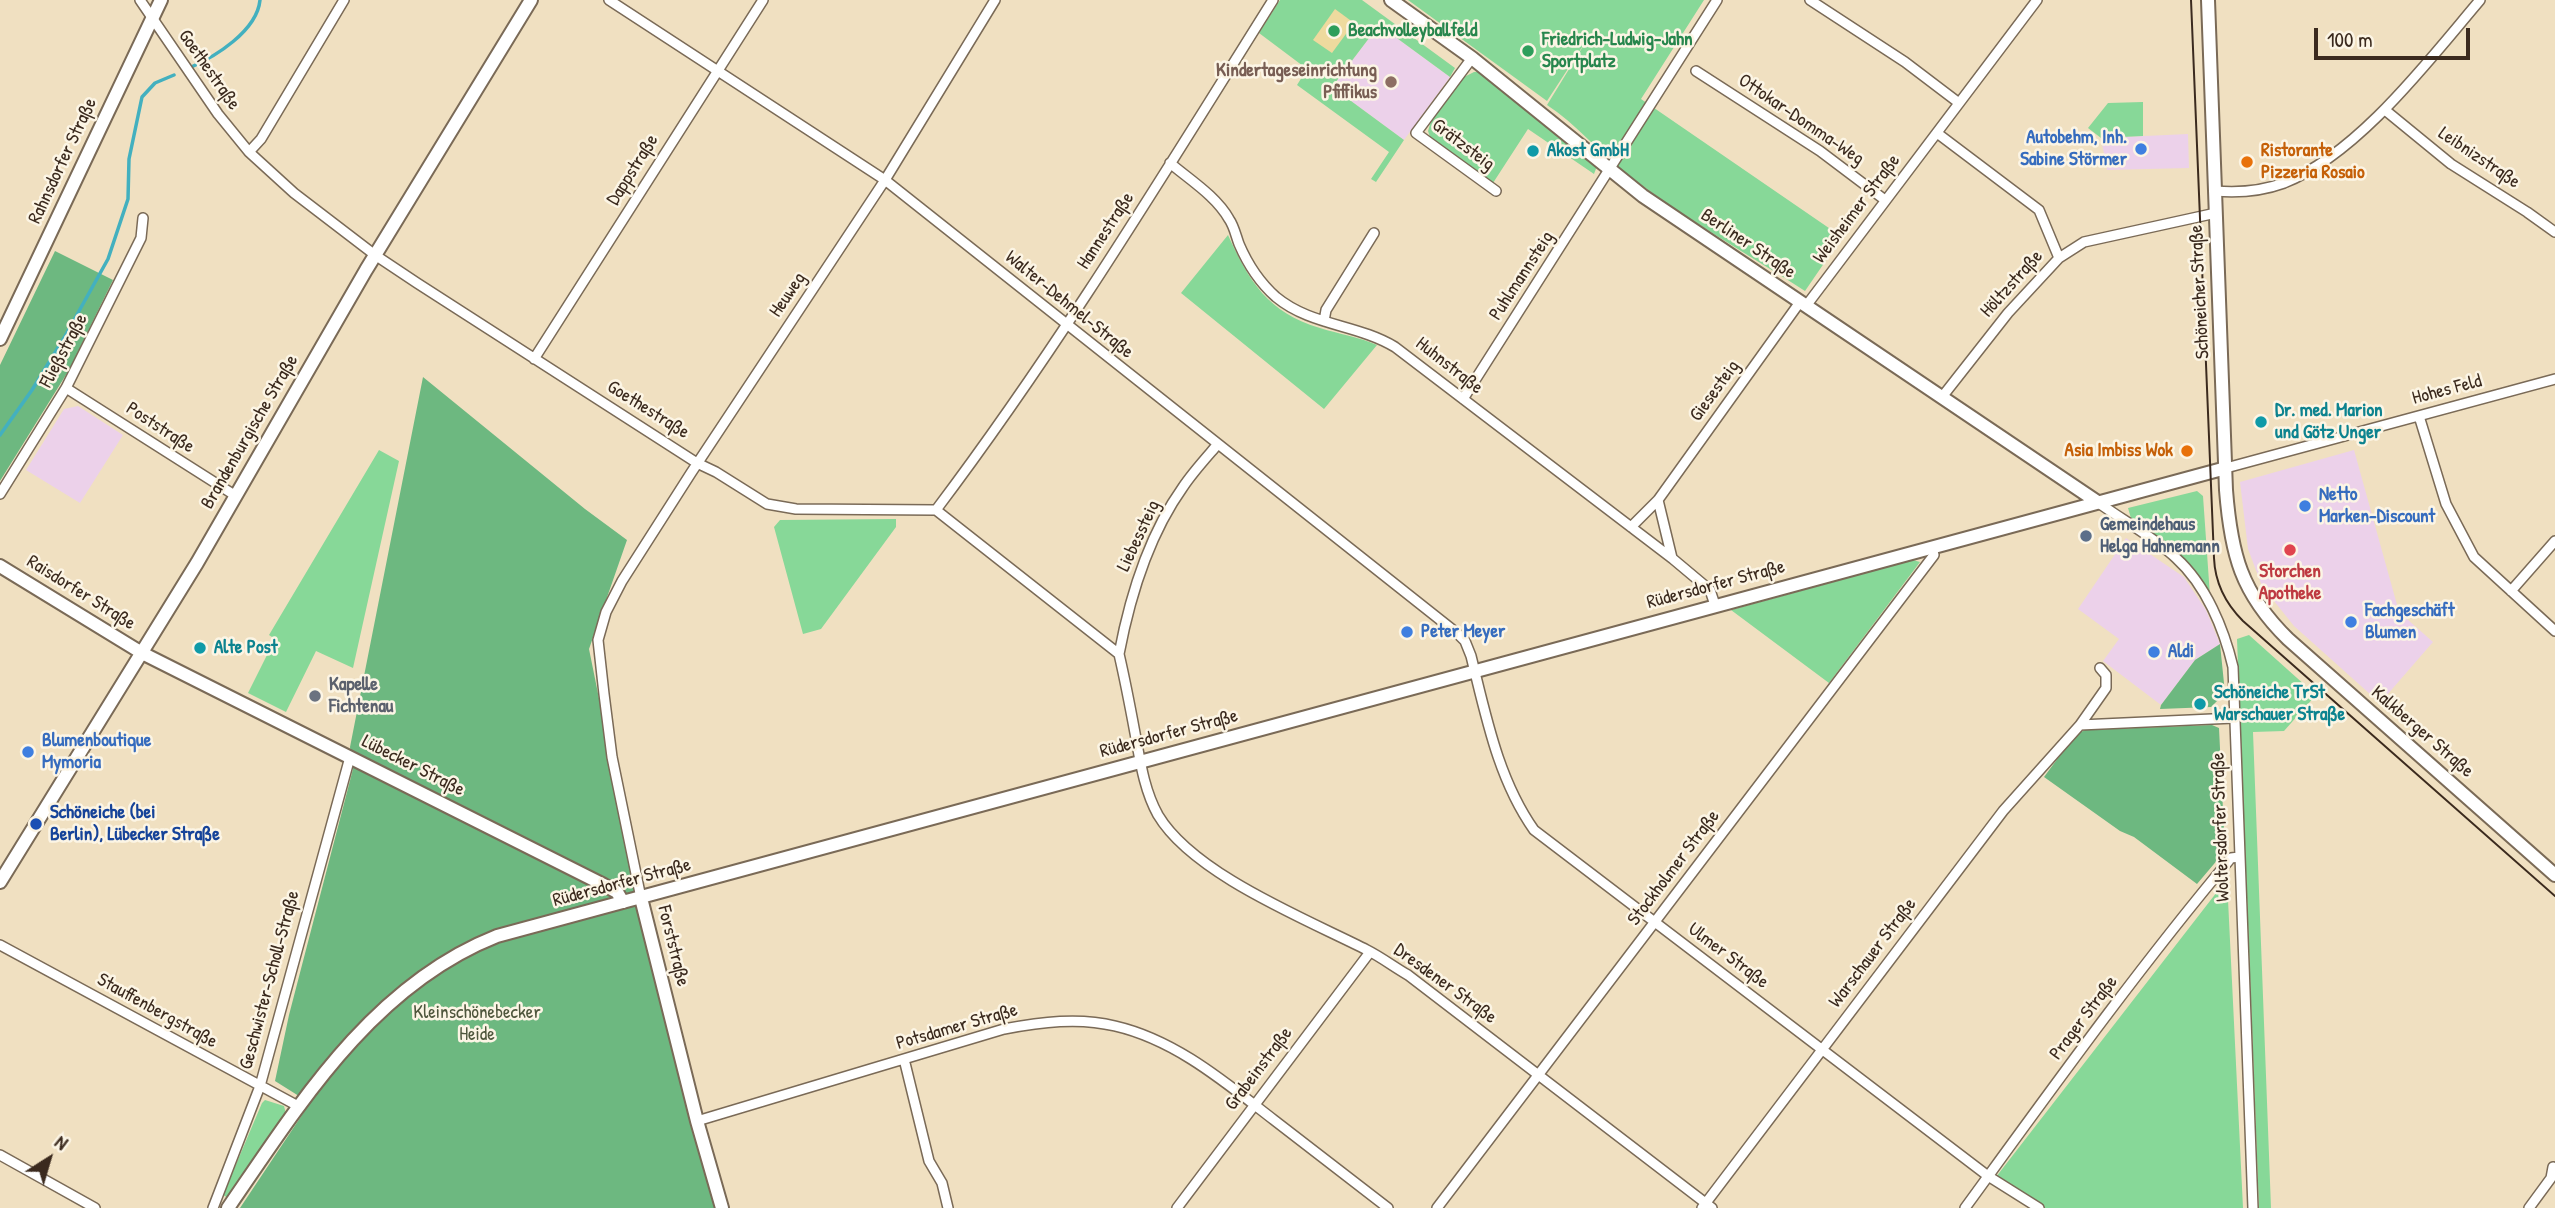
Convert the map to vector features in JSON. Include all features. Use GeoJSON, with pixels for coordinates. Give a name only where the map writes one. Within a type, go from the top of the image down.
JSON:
{"type":"FeatureCollection","features":[{"type":"Feature","properties":{"kind":"street","name":"Goethestraße"},"geometry":{"type":"LineString","coordinates":[[140,0],[196,83],[249,152],[294,193],[375,255],[534,359],[766,504],[825,510],[936,509]]}},
{"type":"Feature","properties":{"kind":"street","name":"Rahnsdorfer Straße"},"geometry":{"type":"LineString","coordinates":[[0,340],[162,0]]}},
{"type":"Feature","properties":{"kind":"street"},"geometry":{"type":"LineString","coordinates":[[249,152],[261,139],[344,0]]}},
{"type":"Feature","properties":{"kind":"street","name":"Brandenburgische Straße"},"geometry":{"type":"LineString","coordinates":[[0,882],[142,653],[375,255],[531,0]]}},
{"type":"Feature","properties":{"kind":"street","name":"Walter-Dehmel-Straße"},"geometry":{"type":"LineString","coordinates":[[609,0],[885,180],[1458,634],[1465,641],[1475,671]]}},
{"type":"Feature","properties":{"kind":"street","name":"Dappstraße"},"geometry":{"type":"LineString","coordinates":[[534,359],[763,0]]}},
{"type":"Feature","properties":{"kind":"street","name":"Heuweg"},"geometry":{"type":"LineString","coordinates":[[608,607],[697,463],[885,180],[995,0]]}},
{"type":"Feature","properties":{"kind":"street","name":"Hannestraße"},"geometry":{"type":"LineString","coordinates":[[936,509],[1000,425],[1273,0]]}},
{"type":"Feature","properties":{"kind":"street","name":"Berliner Straße"},"geometry":{"type":"LineString","coordinates":[[1391,0],[1472,58],[1610,172],[2096,502]]}},
{"type":"Feature","properties":{"kind":"street","name":"Puhlmannsteig"},"geometry":{"type":"LineString","coordinates":[[1463,399],[1610,172],[1717,0]]}},
{"type":"Feature","properties":{"kind":"street"},"geometry":{"type":"LineString","coordinates":[[1810,0],[1905,61],[1959,103]]}},
{"type":"Feature","properties":{"kind":"street","name":"Weisheimer Straße"},"geometry":{"type":"LineString","coordinates":[[1803,304],[2037,0]]}},
{"type":"Feature","properties":{"kind":"street","name":"Schöneicher Straße"},"geometry":{"type":"LineString","coordinates":[[2208,0],[2225,468],[2231,539],[2243,580]]}},
{"type":"Feature","properties":{"kind":"street"},"geometry":{"type":"LineString","coordinates":[[2215,191],[2259,190],[2295,178],[2334,153],[2385,110],[2480,0]]}},
{"type":"Feature","properties":{"kind":"street","name":"Grätzsteig"},"geometry":{"type":"LineString","coordinates":[[1472,58],[1416,133],[1496,191]]}},
{"type":"Feature","properties":{"kind":"street","name":"Ottokar-Domma-Weg"},"geometry":{"type":"LineString","coordinates":[[1696,71],[1820,151],[1885,200]]}},
{"type":"Feature","properties":{"kind":"street","name":"Leibnizstraße"},"geometry":{"type":"LineString","coordinates":[[2385,110],[2451,164],[2555,232]]}},
{"type":"Feature","properties":{"kind":"street"},"geometry":{"type":"LineString","coordinates":[[1937,133],[2039,210],[2059,258]]}},
{"type":"Feature","properties":{"kind":"street","name":"Huhnstraße"},"geometry":{"type":"LineString","coordinates":[[1170,163],[1222,208],[1256,277],[1286,304],[1311,317],[1357,329],[1384,340],[1672,559],[1710,590],[1715,605]]}},
{"type":"Feature","properties":{"kind":"street","name":"Höltzstraße"},"geometry":{"type":"LineString","coordinates":[[1942,397],[2008,313],[2059,258],[2084,242],[2216,213]]}},
{"type":"Feature","properties":{"kind":"street","name":"Fließstraße"},"geometry":{"type":"LineString","coordinates":[[0,494],[66,388],[141,238],[143,218]]}},
{"type":"Feature","properties":{"kind":"street"},"geometry":{"type":"LineString","coordinates":[[1324,321],[1326,310],[1374,233]]}},
{"type":"Feature","properties":{"kind":"street","name":"Giesesteig"},"geometry":{"type":"LineString","coordinates":[[1632,527],[1658,500],[1803,304]]}},
{"type":"Feature","properties":{"kind":"street","name":"Hohes Feld"},"geometry":{"type":"LineString","coordinates":[[2225,468],[2555,379]]}},
{"type":"Feature","properties":{"kind":"street","name":"Poststraße"},"geometry":{"type":"LineString","coordinates":[[66,388],[236,496]]}},
{"type":"Feature","properties":{"kind":"street"},"geometry":{"type":"LineString","coordinates":[[2419,416],[2446,504],[2474,557],[2555,631]]}},
{"type":"Feature","properties":{"kind":"street","name":"Liebessteig"},"geometry":{"type":"LineString","coordinates":[[1119,654],[1133,591],[1154,538],[1183,487],[1217,444]]}},
{"type":"Feature","properties":{"kind":"street","name":"Rüdersdorfer Straße"},"geometry":{"type":"LineString","coordinates":[[228,1208],[298,1106],[341,1052],[379,1013],[453,958],[497,936],[2225,468]]}},
{"type":"Feature","properties":{"kind":"street"},"geometry":{"type":"LineString","coordinates":[[1658,500],[1672,559]]}},
{"type":"Feature","properties":{"kind":"street","name":"Woltersdorfer Straße"},"geometry":{"type":"LineString","coordinates":[[2096,502],[2178,560],[2202,592],[2226,640],[2233,667],[2253,1208]]}},
{"type":"Feature","properties":{"kind":"street"},"geometry":{"type":"LineString","coordinates":[[936,509],[1119,654],[1141,762]]}},
{"type":"Feature","properties":{"kind":"street"},"geometry":{"type":"LineString","coordinates":[[2511,591],[2555,541]]}},
{"type":"Feature","properties":{"kind":"street","name":"Stockholmer Straße"},"geometry":{"type":"LineString","coordinates":[[1437,1208],[1934,555],[1932,548]]}},
{"type":"Feature","properties":{"kind":"street","name":"Raisdorfer Straße"},"geometry":{"type":"LineString","coordinates":[[0,566],[142,653]]}},
{"type":"Feature","properties":{"kind":"street","name":"Kalkberger Straße"},"geometry":{"type":"LineString","coordinates":[[2243,580],[2268,618],[2296,647],[2555,876]]}},
{"type":"Feature","properties":{"kind":"street","name":"Forststraße"},"geometry":{"type":"LineString","coordinates":[[608,607],[598,640],[612,757],[641,898],[697,1121],[722,1208]]}},
{"type":"Feature","properties":{"kind":"street","name":"Lübecker Straße"},"geometry":{"type":"LineString","coordinates":[[142,653],[604,885],[617,892],[623,902]]}},
{"type":"Feature","properties":{"kind":"street","name":"Warschauer Straße"},"geometry":{"type":"LineString","coordinates":[[1707,1206],[2003,811],[2080,725],[2106,688],[2106,675],[2100,668]]}},
{"type":"Feature","properties":{"kind":"street","name":"Ulmer Straße"},"geometry":{"type":"LineString","coordinates":[[1475,671],[1501,766],[1515,798],[1534,830],[1988,1176],[2039,1208]]}},
{"type":"Feature","properties":{"kind":"street"},"geometry":{"type":"LineString","coordinates":[[2080,725],[2234,718]]}},
{"type":"Feature","properties":{"kind":"street","name":"Geschwister-Scholl-Straße"},"geometry":{"type":"LineString","coordinates":[[213,1208],[260,1086],[350,757]]}},
{"type":"Feature","properties":{"kind":"street","name":"Dresdener Straße"},"geometry":{"type":"LineString","coordinates":[[1141,762],[1151,799],[1159,816],[1196,854],[1242,887],[1370,952],[1408,975],[1707,1206]]}},
{"type":"Feature","properties":{"kind":"street","name":"Prager Straße"},"geometry":{"type":"LineString","coordinates":[[1965,1208],[2108,1014],[2223,867],[2231,858],[2239,857]]}},
{"type":"Feature","properties":{"kind":"street","name":"Stauffenbergstraße"},"geometry":{"type":"LineString","coordinates":[[0,945],[298,1106]]}},
{"type":"Feature","properties":{"kind":"street","name":"Grabeinstraße"},"geometry":{"type":"LineString","coordinates":[[1177,1208],[1370,952]]}},
{"type":"Feature","properties":{"kind":"street","name":"Potsdamer Straße"},"geometry":{"type":"LineString","coordinates":[[697,1121],[1004,1029],[1071,1021],[1115,1026],[1174,1048],[1254,1104],[1388,1208]]}},
{"type":"Feature","properties":{"kind":"street"},"geometry":{"type":"LineString","coordinates":[[904,1059],[929,1161],[942,1183],[948,1208]]}},
{"type":"Feature","properties":{"kind":"street"},"geometry":{"type":"LineString","coordinates":[[0,1154],[95,1208]]}},
{"type":"Feature","properties":{"kind":"street"},"geometry":{"type":"LineString","coordinates":[[2529,1208],[2552,1178],[2553,1167]]}},
{"type":"Feature","properties":{"kind":"shaded area","name":"Kindertageseinrichtung Pfiffikus"},"geometry":{"type":"Polygon","coordinates":[[[1379,25],[1450,77],[1404,140],[1332,87],[1379,25]]]}},
{"type":"Feature","properties":{"kind":"shaded area"},"geometry":{"type":"Polygon","coordinates":[[[2188,134],[2189,168],[2107,170],[2101,138],[2188,134]]]}},
{"type":"Feature","properties":{"kind":"shaded area"},"geometry":{"type":"Polygon","coordinates":[[[78,406],[123,435],[80,503],[26,470],[64,409],[78,406]]]}},
{"type":"Feature","properties":{"kind":"shaded area"},"geometry":{"type":"Polygon","coordinates":[[[2354,450],[2399,612],[2433,642],[2380,703],[2294,626],[2262,586],[2248,549],[2240,482],[2354,450]]]}},
{"type":"Feature","properties":{"kind":"shaded area"},"geometry":{"type":"Polygon","coordinates":[[[2126,538],[2184,577],[2206,610],[2220,644],[2195,660],[2161,705],[2103,661],[2119,639],[2078,609],[2126,538]]]}},
{"type":"Feature","properties":{"kind":"green space"},"geometry":{"type":"Polygon","coordinates":[[[1280,0],[1362,0],[1455,68],[1450,77],[1379,25],[1332,87],[1404,140],[1376,182],[1371,179],[1389,152],[1297,85],[1307,69],[1259,33],[1280,0]]]}},
{"type":"Feature","properties":{"kind":"green space"},"geometry":{"type":"Polygon","coordinates":[[[1408,0],[1704,0],[1641,99],[1842,237],[1805,291],[1649,191],[1547,105],[1590,35],[1547,101],[1408,0]]]}},
{"type":"Feature","properties":{"kind":"green space"},"geometry":{"type":"Polygon","coordinates":[[[1481,72],[1597,166],[1594,174],[1528,129],[1493,183],[1430,137],[1428,131],[1431,121],[1464,77],[1481,72]]]}},
{"type":"Feature","properties":{"kind":"green space"},"geometry":{"type":"Polygon","coordinates":[[[2143,102],[2143,136],[2101,138],[2088,128],[2108,103],[2143,102]]]}},
{"type":"Feature","properties":{"kind":"green space"},"geometry":{"type":"Polygon","coordinates":[[[1228,235],[1253,281],[1262,293],[1287,314],[1302,322],[1377,345],[1324,409],[1181,293],[1228,235]]]}},
{"type":"Feature","properties":{"kind":"green space"},"geometry":{"type":"Polygon","coordinates":[[[55,251],[113,280],[69,370],[0,481],[0,365],[55,251]]]}},
{"type":"Feature","properties":{"kind":"green space","name":"Kleinschönebecker Heide"},"geometry":{"type":"Polygon","coordinates":[[[423,377],[627,540],[589,649],[657,985],[718,1208],[240,1208],[310,1103],[275,1081],[289,1015],[353,769],[350,747],[423,377]]]}},
{"type":"Feature","properties":{"kind":"green space"},"geometry":{"type":"Polygon","coordinates":[[[379,450],[399,461],[353,668],[316,651],[286,712],[248,693],[275,639],[269,635],[379,450]]]}},
{"type":"Feature","properties":{"kind":"green space"},"geometry":{"type":"Polygon","coordinates":[[[2197,491],[2203,496],[2210,596],[2132,522],[2128,508],[2197,491]]]}},
{"type":"Feature","properties":{"kind":"green space"},"geometry":{"type":"Polygon","coordinates":[[[896,519],[896,527],[821,629],[803,634],[774,527],[780,520],[896,519]]]}},
{"type":"Feature","properties":{"kind":"green space"},"geometry":{"type":"Polygon","coordinates":[[[1913,560],[1920,562],[1829,683],[1731,610],[1913,560]]]}},
{"type":"Feature","properties":{"kind":"green space"},"geometry":{"type":"Polygon","coordinates":[[[2249,635],[2316,695],[2284,731],[2253,732],[2271,1208],[2259,1208],[2237,639],[2249,635]]]}},
{"type":"Feature","properties":{"kind":"green space"},"geometry":{"type":"Polygon","coordinates":[[[2220,644],[2225,693],[2211,707],[2160,709],[2195,660],[2220,644]]]}},
{"type":"Feature","properties":{"kind":"green space"},"geometry":{"type":"Polygon","coordinates":[[[2212,725],[2219,728],[2225,851],[2197,884],[2134,837],[2120,831],[2044,777],[2075,735],[2085,730],[2212,725]]]}},
{"type":"Feature","properties":{"kind":"green space"},"geometry":{"type":"Polygon","coordinates":[[[2227,879],[2243,1208],[2035,1208],[1996,1177],[2227,879]]]}},
{"type":"Feature","properties":{"kind":"green space"},"geometry":{"type":"Polygon","coordinates":[[[265,1100],[284,1106],[286,1114],[228,1198],[223,1195],[265,1100]]]}},
{"type":"Feature","properties":{"kind":"sand","name":"Beachvolleyballfeld"},"geometry":{"type":"Polygon","coordinates":[[[1335,9],[1354,23],[1332,53],[1313,40],[1335,9]]]}},
{"type":"Feature","properties":{"kind":"waterway"},"geometry":{"type":"LineString","coordinates":[[189,68],[222,50],[243,32],[257,11],[260,0]]}},
{"type":"Feature","properties":{"kind":"waterway"},"geometry":{"type":"LineString","coordinates":[[0,435],[64,338],[108,259],[128,199],[129,159],[142,97],[155,83],[174,75]]}},
{"type":"Feature","properties":{"kind":"tram line"},"geometry":{"type":"LineString","coordinates":[[2191,0],[2214,558],[2219,584],[2226,600],[2243,621],[2555,896]]}},
{"type":"Feature","properties":{"kind":"place","name":"Beachvolleyballfeld"},"geometry":{"type":"Point","coordinates":[1334,31]}},
{"type":"Feature","properties":{"kind":"place","name":"Friedrich-Ludwig-Jahn Sportplatz"},"geometry":{"type":"Point","coordinates":[1528,51]}},
{"type":"Feature","properties":{"kind":"place","name":"Kindertageseinrichtung Pfiffikus"},"geometry":{"type":"Point","coordinates":[1391,82]}},
{"type":"Feature","properties":{"kind":"place","name":"Autobehm, Inh. Sabine Störmer"},"geometry":{"type":"Point","coordinates":[2141,149]}},
{"type":"Feature","properties":{"kind":"place","name":"Akost GmbH"},"geometry":{"type":"Point","coordinates":[1533,151]}},
{"type":"Feature","properties":{"kind":"place","name":"Ristorante Pizzeria Rosaio"},"geometry":{"type":"Point","coordinates":[2247,162]}},
{"type":"Feature","properties":{"kind":"place","name":"Dr. med. Marion und Götz Unger"},"geometry":{"type":"Point","coordinates":[2261,422]}},
{"type":"Feature","properties":{"kind":"place","name":"Asia Imbiss Wok"},"geometry":{"type":"Point","coordinates":[2187,451]}},
{"type":"Feature","properties":{"kind":"place","name":"Netto Marken-Discount"},"geometry":{"type":"Point","coordinates":[2305,506]}},
{"type":"Feature","properties":{"kind":"place","name":"Gemeindehaus Helga Hahnemann"},"geometry":{"type":"Point","coordinates":[2086,536]}},
{"type":"Feature","properties":{"kind":"place","name":"Storchen Apotheke"},"geometry":{"type":"Point","coordinates":[2290,550]}},
{"type":"Feature","properties":{"kind":"place","name":"Fachgeschäft Blumen"},"geometry":{"type":"Point","coordinates":[2351,622]}},
{"type":"Feature","properties":{"kind":"place","name":"Peter Meyer"},"geometry":{"type":"Point","coordinates":[1407,632]}},
{"type":"Feature","properties":{"kind":"place","name":"Alte Post"},"geometry":{"type":"Point","coordinates":[200,648]}},
{"type":"Feature","properties":{"kind":"place","name":"Aldi"},"geometry":{"type":"Point","coordinates":[2154,652]}},
{"type":"Feature","properties":{"kind":"place","name":"Kapelle Fichtenau"},"geometry":{"type":"Point","coordinates":[315,696]}},
{"type":"Feature","properties":{"kind":"place","name":"Schöneiche TrSt Warschauer Straße"},"geometry":{"type":"Point","coordinates":[2200,704]}},
{"type":"Feature","properties":{"kind":"place","name":"Blumenboutique Mymoria"},"geometry":{"type":"Point","coordinates":[28,752]}},
{"type":"Feature","properties":{"kind":"place","name":"Schöneiche (bei Berlin), Lübecker Straße"},"geometry":{"type":"Point","coordinates":[36,824]}}]}
